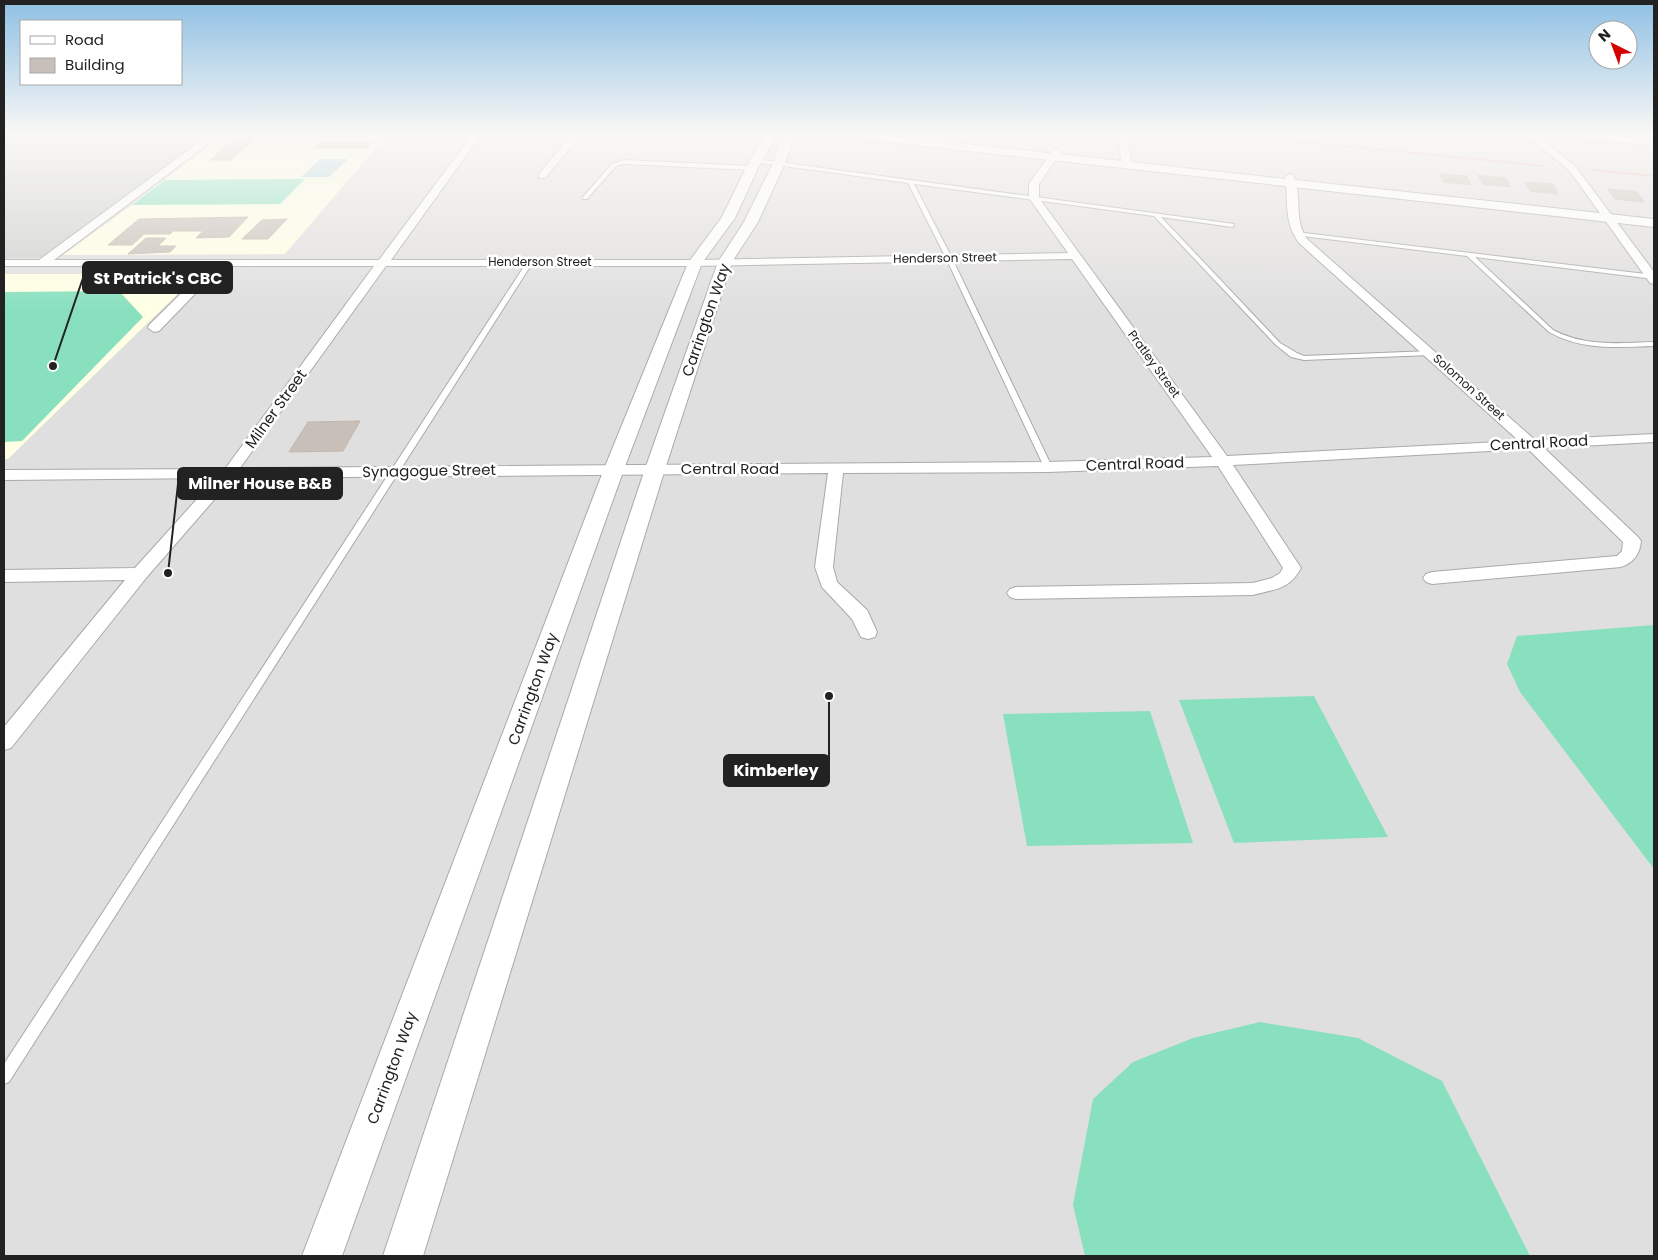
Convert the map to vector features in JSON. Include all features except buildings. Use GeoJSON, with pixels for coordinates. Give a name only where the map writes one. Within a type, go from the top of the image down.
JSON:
{"type":"FeatureCollection","features":[{"type":"Feature","properties":{"kind":"street"},"geometry":{"type":"LineString","coordinates":[[42,263],[136,194]]}},
{"type":"Feature","properties":{"kind":"street","name":"Milner Street"},"geometry":{"type":"LineString","coordinates":[[4,742],[140,574],[230,472],[433,194]]}},
{"type":"Feature","properties":{"kind":"street","name":"Carrington Way"},"geometry":{"type":"LineString","coordinates":[[322,1256],[614,469],[695,263],[743,194]]}},
{"type":"Feature","properties":{"kind":"street","name":"Carrington Way"},"geometry":{"type":"LineString","coordinates":[[403,1256],[655,469],[725,262],[751,222],[756,194]]}},
{"type":"Feature","properties":{"kind":"street"},"geometry":{"type":"LineString","coordinates":[[1034,194],[1034,198]]}},
{"type":"Feature","properties":{"kind":"street"},"geometry":{"type":"LineString","coordinates":[[1292,194],[1293,225],[1296,234]]}},
{"type":"Feature","properties":{"kind":"street"},"geometry":{"type":"LineString","coordinates":[[1416,194],[1608,215],[1654,223]]}},
{"type":"Feature","properties":{"kind":"street"},"geometry":{"type":"LineString","coordinates":[[1592,194],[1654,278]]}},
{"type":"Feature","properties":{"kind":"street","name":"Pratley Street"},"geometry":{"type":"LineString","coordinates":[[1034,198],[1223,461],[1292,568],[1287,577]]}},
{"type":"Feature","properties":{"kind":"street"},"geometry":{"type":"LineString","coordinates":[[1608,215],[1654,217]]}},
{"type":"Feature","properties":{"kind":"street","name":"Solomon Street"},"geometry":{"type":"LineString","coordinates":[[1296,234],[1531,444],[1632,541],[1632,549],[1628,556],[1620,561],[1432,578]]}},
{"type":"Feature","properties":{"kind":"street","name":"Henderson Street"},"geometry":{"type":"LineString","coordinates":[[4,263],[695,263],[1076,256]]}},
{"type":"Feature","properties":{"kind":"street"},"geometry":{"type":"LineString","coordinates":[[154,328],[218,263]]}},
{"type":"Feature","properties":{"kind":"street","name":"Central Road"},"geometry":{"type":"LineString","coordinates":[[614,469],[1048,467],[1223,461],[1654,438]]}},
{"type":"Feature","properties":{"kind":"street","name":"Synagogue Street"},"geometry":{"type":"LineString","coordinates":[[4,475],[614,469]]}},
{"type":"Feature","properties":{"kind":"street"},"geometry":{"type":"LineString","coordinates":[[836,469],[824,567],[828,583],[860,615],[868,632]]}},
{"type":"Feature","properties":{"kind":"street"},"geometry":{"type":"LineString","coordinates":[[4,576],[140,574]]}},
{"type":"Feature","properties":{"kind":"street"},"geometry":{"type":"LineString","coordinates":[[1016,593],[1253,589],[1278,582],[1287,577]]}},
{"type":"Feature","properties":{"kind":"lane"},"geometry":{"type":"LineString","coordinates":[[585,198],[589,194]]}},
{"type":"Feature","properties":{"kind":"lane"},"geometry":{"type":"LineString","coordinates":[[916,194],[1048,467]]}},
{"type":"Feature","properties":{"kind":"lane"},"geometry":{"type":"LineString","coordinates":[[1003,194],[1232,225]]}},
{"type":"Feature","properties":{"kind":"lane"},"geometry":{"type":"LineString","coordinates":[[1157,216],[1278,344],[1294,355],[1304,358],[1431,353]]}},
{"type":"Feature","properties":{"kind":"lane"},"geometry":{"type":"LineString","coordinates":[[1296,234],[1654,278]]}},
{"type":"Feature","properties":{"kind":"lane"},"geometry":{"type":"LineString","coordinates":[[1468,254],[1551,332],[1561,338],[1585,345],[1654,344]]}},
{"type":"Feature","properties":{"kind":"lane"},"geometry":{"type":"LineString","coordinates":[[4,1077],[530,262]]}},
{"type":"Feature","properties":{"kind":"shaded area"},"geometry":{"type":"Polygon","coordinates":[[[4,194],[1654,194],[1654,1256],[4,1256],[4,194]]]}},
{"type":"Feature","properties":{"kind":"shaded area"},"geometry":{"type":"Polygon","coordinates":[[[4,194],[130,194],[40,258],[4,258],[4,194]]]}},
{"type":"Feature","properties":{"kind":"shaded area"},"geometry":{"type":"Polygon","coordinates":[[[147,194],[337,194],[285,254],[63,255],[147,194]]]}},
{"type":"Feature","properties":{"kind":"shaded area"},"geometry":{"type":"Polygon","coordinates":[[[4,274],[198,274],[8,459],[4,459],[4,274]]]}},
{"type":"Feature","properties":{"kind":"green space"},"geometry":{"type":"Polygon","coordinates":[[[147,194],[290,194],[280,204],[132,205],[147,194]]]}},
{"type":"Feature","properties":{"kind":"green space"},"geometry":{"type":"Polygon","coordinates":[[[119,291],[143,317],[22,441],[4,442],[4,292],[119,291]]]}},
{"type":"Feature","properties":{"kind":"green space"},"geometry":{"type":"Polygon","coordinates":[[[1654,625],[1654,869],[1520,692],[1507,664],[1517,636],[1654,625]]]}},
{"type":"Feature","properties":{"kind":"green space"},"geometry":{"type":"Polygon","coordinates":[[[1314,696],[1388,837],[1234,843],[1179,700],[1314,696]]]}},
{"type":"Feature","properties":{"kind":"green space"},"geometry":{"type":"Polygon","coordinates":[[[1150,711],[1193,843],[1027,846],[1003,714],[1150,711]]]}},
{"type":"Feature","properties":{"kind":"green space"},"geometry":{"type":"Polygon","coordinates":[[[1260,1022],[1358,1038],[1442,1081],[1530,1256],[1085,1256],[1073,1205],[1093,1099],[1133,1062],[1193,1038],[1260,1022]]]}},
{"type":"Feature","properties":{"kind":"place","name":"St Patrick's CBC"},"geometry":{"type":"Point","coordinates":[53,366]}},
{"type":"Feature","properties":{"kind":"place","name":"Milner House B&B"},"geometry":{"type":"Point","coordinates":[168,573]}},
{"type":"Feature","properties":{"kind":"place","name":"Kimberley"},"geometry":{"type":"Point","coordinates":[829,696]}}]}
